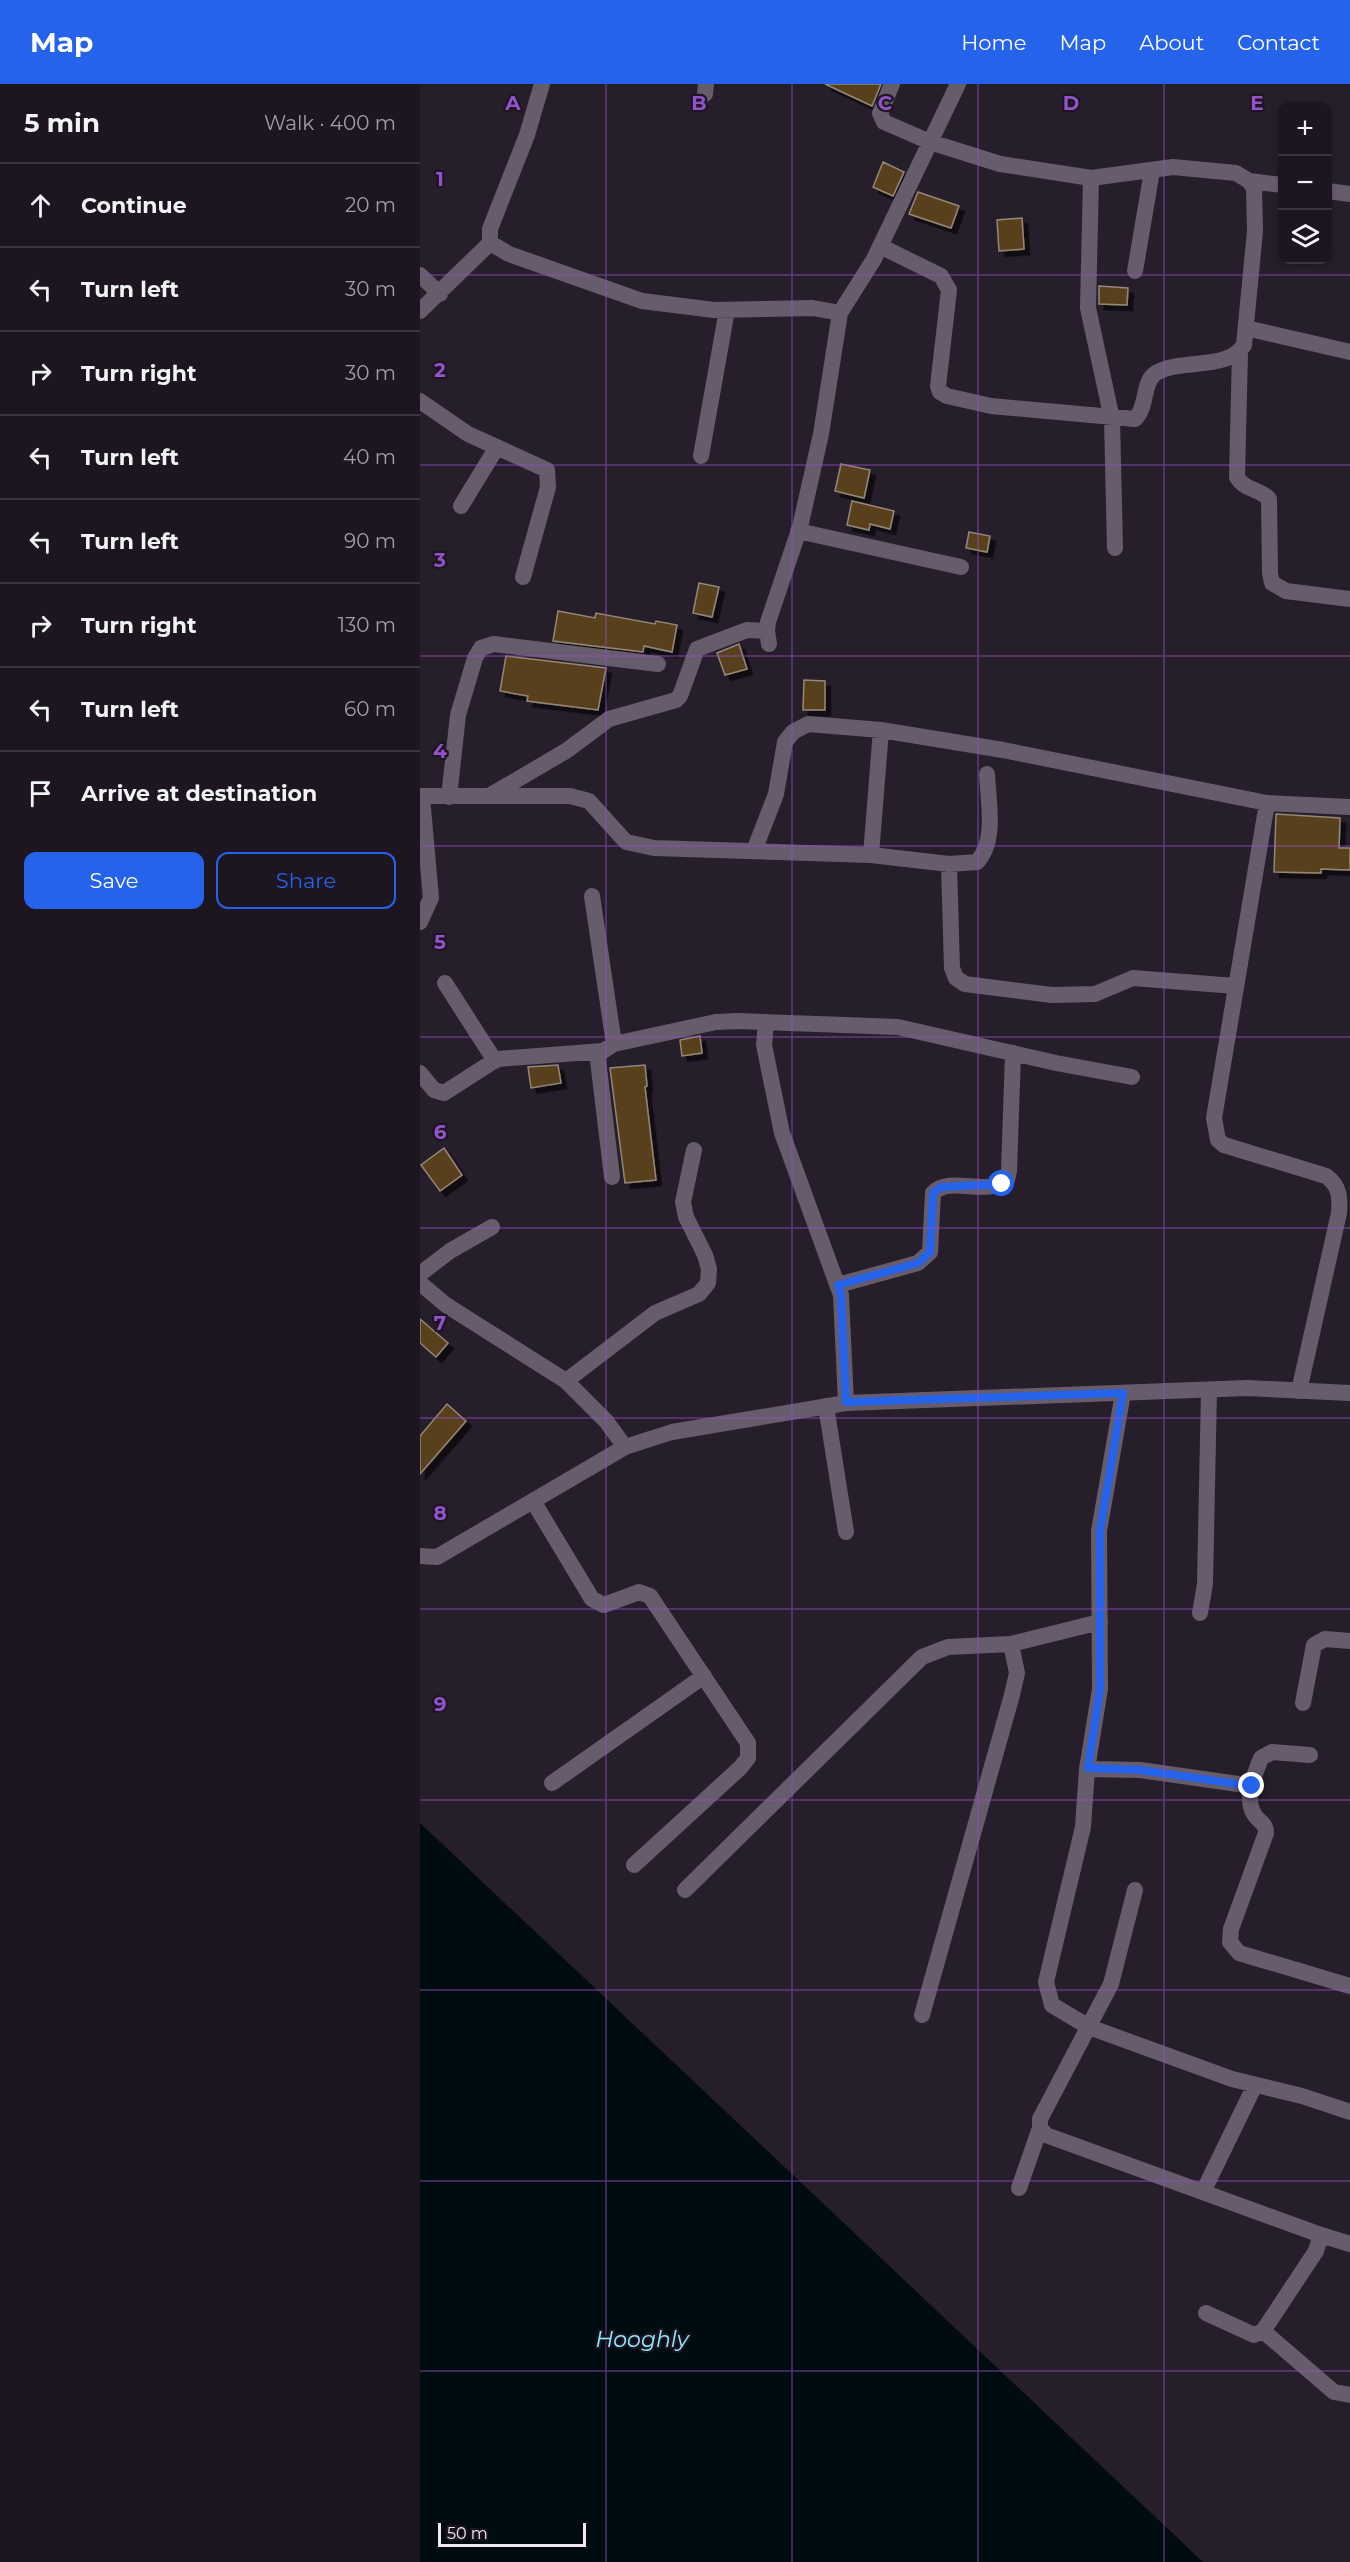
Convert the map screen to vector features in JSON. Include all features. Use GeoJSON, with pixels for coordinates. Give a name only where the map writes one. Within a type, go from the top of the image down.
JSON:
{"type":"FeatureCollection","features":[{"type":"Feature","properties":{"kind":"street"},"geometry":{"type":"LineString","coordinates":[[420,311],[490,243],[490,228],[527,135],[542,84]]}},
{"type":"Feature","properties":{"kind":"street"},"geometry":{"type":"LineString","coordinates":[[880,246],[941,276],[947,282],[949,290],[938,380],[940,392],[947,396],[991,406],[1135,419],[1140,414],[1151,378],[1156,373],[1190,364],[1226,359],[1239,352],[1244,345],[1255,231],[1254,188],[1249,181],[1236,173],[1173,167],[1090,178],[1000,164],[930,142],[884,122],[881,118],[892,84]]}},
{"type":"Feature","properties":{"kind":"street"},"geometry":{"type":"LineString","coordinates":[[488,796],[566,751],[602,723],[676,700],[680,696],[697,649],[747,630],[768,638],[798,531],[821,434],[840,312],[880,246],[958,84]]}},
{"type":"Feature","properties":{"kind":"street"},"geometry":{"type":"LineString","coordinates":[[1135,271],[1152,171]]}},
{"type":"Feature","properties":{"kind":"street"},"geometry":{"type":"LineString","coordinates":[[1090,178],[1088,308],[1112,418],[1115,548]]}},
{"type":"Feature","properties":{"kind":"street"},"geometry":{"type":"LineString","coordinates":[[1249,181],[1278,185]]}},
{"type":"Feature","properties":{"kind":"street"},"geometry":{"type":"LineString","coordinates":[[1332,192],[1350,194]]}},
{"type":"Feature","properties":{"kind":"street"},"geometry":{"type":"LineString","coordinates":[[490,243],[509,254],[642,302],[727,310],[813,308],[840,312]]}},
{"type":"Feature","properties":{"kind":"street"},"geometry":{"type":"LineString","coordinates":[[420,275],[440,294]]}},
{"type":"Feature","properties":{"kind":"street"},"geometry":{"type":"LineString","coordinates":[[701,456],[727,310]]}},
{"type":"Feature","properties":{"kind":"street"},"geometry":{"type":"LineString","coordinates":[[1246,328],[1350,352]]}},
{"type":"Feature","properties":{"kind":"street"},"geometry":{"type":"LineString","coordinates":[[1239,352],[1237,477],[1246,488],[1264,494],[1269,499],[1269,573],[1272,583],[1286,591],[1350,598]]}},
{"type":"Feature","properties":{"kind":"street"},"geometry":{"type":"LineString","coordinates":[[420,401],[468,434],[546,470],[549,476],[548,487],[523,577]]}},
{"type":"Feature","properties":{"kind":"street"},"geometry":{"type":"LineString","coordinates":[[461,506],[497,447]]}},
{"type":"Feature","properties":{"kind":"street"},"geometry":{"type":"LineString","coordinates":[[798,531],[961,567]]}},
{"type":"Feature","properties":{"kind":"street"},"geometry":{"type":"LineString","coordinates":[[449,797],[458,715],[475,658],[481,648],[494,644],[658,664]]}},
{"type":"Feature","properties":{"kind":"street"},"geometry":{"type":"LineString","coordinates":[[754,851],[778,783],[785,742],[793,732],[808,724],[881,730],[1003,750],[1267,803],[1350,807]]}},
{"type":"Feature","properties":{"kind":"street"},"geometry":{"type":"LineString","coordinates":[[871,855],[881,730]]}},
{"type":"Feature","properties":{"kind":"street"},"geometry":{"type":"LineString","coordinates":[[420,922],[431,898],[421,797],[570,796],[589,801],[626,842],[654,848],[871,855],[949,864],[977,862],[985,850],[988,837],[987,774]]}},
{"type":"Feature","properties":{"kind":"street"},"geometry":{"type":"LineString","coordinates":[[1267,803],[1214,1118],[1218,1140],[1233,1149],[1326,1176],[1337,1187],[1340,1199],[1299,1391]]}},
{"type":"Feature","properties":{"kind":"street"},"geometry":{"type":"LineString","coordinates":[[949,864],[952,968],[956,978],[965,984],[1052,995],[1095,994],[1133,978],[1235,986]]}},
{"type":"Feature","properties":{"kind":"street"},"geometry":{"type":"LineString","coordinates":[[592,896],[614,1044]]}},
{"type":"Feature","properties":{"kind":"street"},"geometry":{"type":"LineString","coordinates":[[445,983],[495,1061]]}},
{"type":"Feature","properties":{"kind":"street"},"geometry":{"type":"LineString","coordinates":[[420,1073],[434,1090],[444,1093],[495,1061],[597,1052],[614,1044],[716,1022],[766,1022],[898,1027],[1132,1077]]}},
{"type":"Feature","properties":{"kind":"street"},"geometry":{"type":"LineString","coordinates":[[766,1022],[764,1045],[782,1133],[841,1295],[846,1402]]}},
{"type":"Feature","properties":{"kind":"street"},"geometry":{"type":"LineString","coordinates":[[597,1052],[612,1177]]}},
{"type":"Feature","properties":{"kind":"street"},"geometry":{"type":"LineString","coordinates":[[838,1285],[918,1263],[926,1258],[930,1252],[933,1193],[941,1187],[993,1186],[1007,1180],[1013,1053]]}},
{"type":"Feature","properties":{"kind":"street"},"geometry":{"type":"LineString","coordinates":[[566,1381],[655,1313],[699,1294],[708,1283],[709,1269],[705,1255],[686,1217],[683,1202],[694,1150]]}},
{"type":"Feature","properties":{"kind":"street"},"geometry":{"type":"LineString","coordinates":[[420,1274],[450,1251],[492,1227]]}},
{"type":"Feature","properties":{"kind":"street"},"geometry":{"type":"LineString","coordinates":[[420,1283],[446,1305],[566,1381],[606,1421],[625,1447]]}},
{"type":"Feature","properties":{"kind":"street"},"geometry":{"type":"LineString","coordinates":[[1200,1613],[1205,1572],[1209,1390]]}},
{"type":"Feature","properties":{"kind":"street"},"geometry":{"type":"LineString","coordinates":[[420,1556],[437,1557],[625,1447],[672,1432],[846,1402],[1209,1390],[1350,1394]]}},
{"type":"Feature","properties":{"kind":"street"},"geometry":{"type":"LineString","coordinates":[[1123,1393],[1100,1531],[1100,1689],[1088,1768],[1083,1827],[1046,1982],[1052,2005],[1089,2027],[1232,2079],[1302,2096],[1350,2112]]}},
{"type":"Feature","properties":{"kind":"street"},"geometry":{"type":"LineString","coordinates":[[826,1406],[846,1532]]}},
{"type":"Feature","properties":{"kind":"street"},"geometry":{"type":"LineString","coordinates":[[533,1501],[592,1599],[604,1605],[639,1593],[650,1596],[748,1743],[748,1758],[634,1865]]}},
{"type":"Feature","properties":{"kind":"street"},"geometry":{"type":"LineString","coordinates":[[685,1890],[922,1658],[948,1647],[1011,1644],[1100,1622]]}},
{"type":"Feature","properties":{"kind":"street"},"geometry":{"type":"LineString","coordinates":[[1303,1702],[1314,1645],[1325,1639],[1350,1641]]}},
{"type":"Feature","properties":{"kind":"street"},"geometry":{"type":"LineString","coordinates":[[922,2015],[1012,1695],[1017,1672],[1011,1644]]}},
{"type":"Feature","properties":{"kind":"street"},"geometry":{"type":"LineString","coordinates":[[552,1783],[704,1676]]}},
{"type":"Feature","properties":{"kind":"street"},"geometry":{"type":"LineString","coordinates":[[1310,1755],[1266,1753],[1261,1758],[1252,1786],[1253,1812],[1264,1823],[1266,1833],[1231,1929],[1230,1942],[1239,1953],[1350,1986]]}},
{"type":"Feature","properties":{"kind":"street"},"geometry":{"type":"LineString","coordinates":[[1088,1768],[1140,1770],[1252,1786]]}},
{"type":"Feature","properties":{"kind":"street"},"geometry":{"type":"LineString","coordinates":[[1019,2188],[1040,2128],[1040,2119],[1111,1984],[1135,1890]]}},
{"type":"Feature","properties":{"kind":"street"},"geometry":{"type":"LineString","coordinates":[[1203,2192],[1255,2085]]}},
{"type":"Feature","properties":{"kind":"street"},"geometry":{"type":"LineString","coordinates":[[1040,2128],[1046,2134],[1350,2244]]}},
{"type":"Feature","properties":{"kind":"street"},"geometry":{"type":"LineString","coordinates":[[1206,2313],[1254,2335],[1263,2331],[1316,2251],[1321,2235]]}},
{"type":"Feature","properties":{"kind":"street"},"geometry":{"type":"LineString","coordinates":[[1263,2331],[1334,2392],[1350,2395]]}},
{"type":"Feature","properties":{"kind":"water","name":"Hooghly"},"geometry":{"type":"Polygon","coordinates":[[[420,1823],[1203,2562],[420,2562],[420,1823]]]}},
{"type":"Feature","properties":{"kind":"building"},"geometry":{"type":"Polygon","coordinates":[[[825,84],[881,84],[872,106],[825,84]]]}},
{"type":"Feature","properties":{"kind":"building"},"geometry":{"type":"Polygon","coordinates":[[[883,162],[904,172],[893,196],[873,187],[883,162]]]}},
{"type":"Feature","properties":{"kind":"building"},"geometry":{"type":"Polygon","coordinates":[[[918,192],[959,206],[951,228],[909,214],[918,192]]]}},
{"type":"Feature","properties":{"kind":"building"},"geometry":{"type":"Polygon","coordinates":[[[1022,218],[1024,249],[999,251],[997,220],[1022,218]]]}},
{"type":"Feature","properties":{"kind":"building"},"geometry":{"type":"Polygon","coordinates":[[[1099,286],[1128,288],[1127,305],[1099,304],[1099,286]]]}},
{"type":"Feature","properties":{"kind":"building"},"geometry":{"type":"Polygon","coordinates":[[[841,464],[870,470],[864,498],[835,491],[841,464]]]}},
{"type":"Feature","properties":{"kind":"building"},"geometry":{"type":"Polygon","coordinates":[[[852,501],[894,511],[890,529],[870,524],[869,530],[847,525],[852,501]]]}},
{"type":"Feature","properties":{"kind":"building"},"geometry":{"type":"Polygon","coordinates":[[[969,532],[990,536],[987,552],[966,548],[969,532]]]}},
{"type":"Feature","properties":{"kind":"building"},"geometry":{"type":"Polygon","coordinates":[[[699,583],[719,587],[712,617],[693,613],[699,583]]]}},
{"type":"Feature","properties":{"kind":"building"},"geometry":{"type":"Polygon","coordinates":[[[558,611],[595,618],[596,613],[655,624],[656,621],[677,625],[672,652],[644,646],[643,652],[553,641],[558,611]]]}},
{"type":"Feature","properties":{"kind":"building"},"geometry":{"type":"Polygon","coordinates":[[[739,644],[747,669],[725,675],[717,653],[739,644]]]}},
{"type":"Feature","properties":{"kind":"building"},"geometry":{"type":"Polygon","coordinates":[[[506,656],[606,668],[598,710],[527,701],[528,696],[500,691],[506,656]]]}},
{"type":"Feature","properties":{"kind":"building"},"geometry":{"type":"Polygon","coordinates":[[[804,680],[825,681],[825,710],[803,710],[804,680]]]}},
{"type":"Feature","properties":{"kind":"building"},"geometry":{"type":"Polygon","coordinates":[[[1276,814],[1340,818],[1339,848],[1350,848],[1350,870],[1321,869],[1321,873],[1274,872],[1276,814]]]}},
{"type":"Feature","properties":{"kind":"building"},"geometry":{"type":"Polygon","coordinates":[[[700,1036],[702,1053],[682,1056],[680,1040],[700,1036]]]}},
{"type":"Feature","properties":{"kind":"building"},"geometry":{"type":"Polygon","coordinates":[[[558,1065],[561,1083],[531,1088],[528,1067],[558,1065]]]}},
{"type":"Feature","properties":{"kind":"building"},"geometry":{"type":"Polygon","coordinates":[[[645,1065],[647,1086],[645,1087],[656,1180],[625,1183],[610,1068],[645,1065]]]}},
{"type":"Feature","properties":{"kind":"building"},"geometry":{"type":"Polygon","coordinates":[[[444,1148],[462,1175],[440,1191],[421,1165],[444,1148]]]}},
{"type":"Feature","properties":{"kind":"building"},"geometry":{"type":"Polygon","coordinates":[[[420,1319],[448,1343],[436,1357],[420,1343],[420,1319]]]}},
{"type":"Feature","properties":{"kind":"building"},"geometry":{"type":"Polygon","coordinates":[[[447,1404],[466,1421],[420,1474],[420,1436],[447,1404]]]}},
{"type":"Feature","properties":{"kind":"route"},"geometry":{"type":"LineString","coordinates":[[1002,1184],[941,1187],[936,1190],[933,1193],[930,1252],[926,1258],[918,1263],[838,1285],[841,1295],[846,1402],[1123,1393],[1100,1531],[1100,1689],[1088,1768],[1140,1770],[1252,1786]]}}]}
